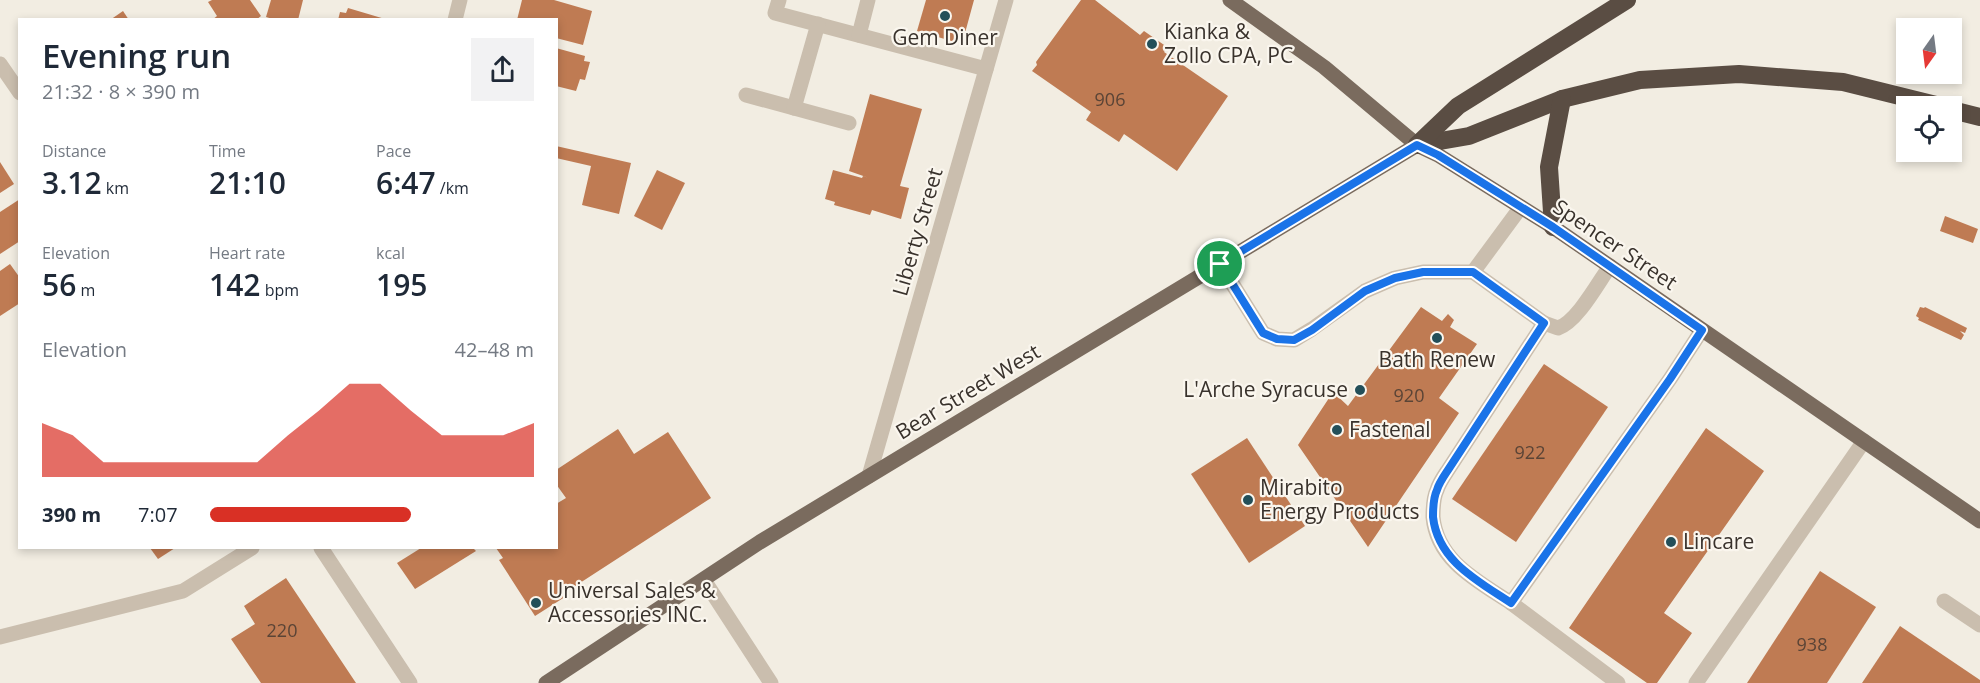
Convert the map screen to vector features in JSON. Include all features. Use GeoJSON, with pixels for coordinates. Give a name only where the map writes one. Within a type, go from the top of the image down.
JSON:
{"type":"FeatureCollection","features":[{"type":"Feature","properties":{"kind":"highway"},"geometry":{"type":"LineString","coordinates":[[1417,145],[1458,106],[1627,0]]}},
{"type":"Feature","properties":{"kind":"highway"},"geometry":{"type":"LineString","coordinates":[[1417,145],[1468,136],[1562,99],[1640,80],[1739,74],[1843,82],[1900,96]]}},
{"type":"Feature","properties":{"kind":"highway"},"geometry":{"type":"LineString","coordinates":[[1553,227],[1549,167],[1562,99]]}},
{"type":"Feature","properties":{"kind":"highway"},"geometry":{"type":"LineString","coordinates":[[1962,112],[1980,117]]}},
{"type":"Feature","properties":{"kind":"main road","name":"Spencer Street"},"geometry":{"type":"LineString","coordinates":[[1230,0],[1324,67],[1417,145],[1438,155],[1553,227],[1980,521]]}},
{"type":"Feature","properties":{"kind":"main road","name":"Bear Street West"},"geometry":{"type":"LineString","coordinates":[[546,683],[760,542],[1417,145]]}},
{"type":"Feature","properties":{"kind":"street"},"geometry":{"type":"LineString","coordinates":[[456,18],[460,0]]}},
{"type":"Feature","properties":{"kind":"street"},"geometry":{"type":"LineString","coordinates":[[779,0],[776,13],[987,69]]}},
{"type":"Feature","properties":{"kind":"street"},"geometry":{"type":"LineString","coordinates":[[859,35],[868,0]]}},
{"type":"Feature","properties":{"kind":"street","name":"Liberty Street"},"geometry":{"type":"LineString","coordinates":[[869,476],[1006,0]]}},
{"type":"Feature","properties":{"kind":"street"},"geometry":{"type":"LineString","coordinates":[[794,108],[818,24]]}},
{"type":"Feature","properties":{"kind":"street"},"geometry":{"type":"LineString","coordinates":[[0,64],[18,90]]}},
{"type":"Feature","properties":{"kind":"street"},"geometry":{"type":"LineString","coordinates":[[746,95],[849,123]]}},
{"type":"Feature","properties":{"kind":"street"},"geometry":{"type":"LineString","coordinates":[[1473,272],[1521,207]]}},
{"type":"Feature","properties":{"kind":"street"},"geometry":{"type":"LineString","coordinates":[[1220,264],[1263,333],[1277,339],[1294,340],[1312,330],[1365,291],[1395,278],[1423,272],[1473,272],[1544,323],[1558,328],[1566,326],[1610,266]]}},
{"type":"Feature","properties":{"kind":"street"},"geometry":{"type":"LineString","coordinates":[[1544,323],[1436,491],[1433,511],[1435,530],[1443,548],[1456,565],[1618,683]]}},
{"type":"Feature","properties":{"kind":"street"},"geometry":{"type":"LineString","coordinates":[[1511,603],[1670,379],[1702,330]]}},
{"type":"Feature","properties":{"kind":"street"},"geometry":{"type":"LineString","coordinates":[[1696,683],[1864,441]]}},
{"type":"Feature","properties":{"kind":"street"},"geometry":{"type":"LineString","coordinates":[[0,637],[183,591],[250,549]]}},
{"type":"Feature","properties":{"kind":"street"},"geometry":{"type":"LineString","coordinates":[[322,549],[410,683]]}},
{"type":"Feature","properties":{"kind":"street"},"geometry":{"type":"LineString","coordinates":[[704,580],[771,683]]}},
{"type":"Feature","properties":{"kind":"street"},"geometry":{"type":"LineString","coordinates":[[1944,601],[1980,625]]}},
{"type":"Feature","properties":{"kind":"building"},"geometry":{"type":"Polygon","coordinates":[[[212,0],[250,0],[261,16],[258,18],[214,18],[217,16],[208,2],[212,0]]]}},
{"type":"Feature","properties":{"kind":"building"},"geometry":{"type":"Polygon","coordinates":[[[271,0],[303,0],[298,18],[266,17],[271,0]]]}},
{"type":"Feature","properties":{"kind":"building"},"geometry":{"type":"Polygon","coordinates":[[[522,0],[554,0],[592,11],[583,45],[558,39],[558,18],[518,18],[522,0]]]}},
{"type":"Feature","properties":{"kind":"building","name":"Gem Diner"},"geometry":{"type":"Polygon","coordinates":[[[926,0],[974,0],[962,44],[917,31],[926,0]]]}},
{"type":"Feature","properties":{"kind":"building"},"geometry":{"type":"Polygon","coordinates":[[[1081,0],[1095,0],[1140,35],[1144,31],[1167,47],[1164,52],[1228,96],[1177,171],[1124,134],[1119,142],[1086,120],[1091,112],[1032,71],[1037,65],[1036,62],[1081,0]]]}},
{"type":"Feature","properties":{"kind":"building"},"geometry":{"type":"Polygon","coordinates":[[[348,8],[382,18],[338,18],[340,12],[346,13],[348,8]]]}},
{"type":"Feature","properties":{"kind":"building"},"geometry":{"type":"Polygon","coordinates":[[[123,11],[128,18],[113,18],[123,11]]]}},
{"type":"Feature","properties":{"kind":"building"},"geometry":{"type":"Polygon","coordinates":[[[558,49],[585,56],[584,61],[590,62],[585,80],[580,79],[576,91],[558,86],[558,49]]]}},
{"type":"Feature","properties":{"kind":"building"},"geometry":{"type":"Polygon","coordinates":[[[870,94],[922,109],[900,186],[909,188],[901,219],[872,210],[870,215],[834,205],[835,202],[825,199],[833,170],[869,178],[849,171],[870,94]]]}},
{"type":"Feature","properties":{"kind":"building"},"geometry":{"type":"Polygon","coordinates":[[[558,146],[631,163],[619,214],[582,205],[591,166],[558,158],[558,146]]]}},
{"type":"Feature","properties":{"kind":"building"},"geometry":{"type":"Polygon","coordinates":[[[0,162],[14,184],[0,193],[0,162]]]}},
{"type":"Feature","properties":{"kind":"building"},"geometry":{"type":"Polygon","coordinates":[[[657,170],[685,183],[662,230],[634,216],[657,170]]]}},
{"type":"Feature","properties":{"kind":"building"},"geometry":{"type":"Polygon","coordinates":[[[18,200],[18,242],[0,254],[0,212],[18,200]]]}},
{"type":"Feature","properties":{"kind":"building"},"geometry":{"type":"Polygon","coordinates":[[[1945,216],[1978,229],[1973,243],[1940,231],[1945,216]]]}},
{"type":"Feature","properties":{"kind":"building"},"geometry":{"type":"Polygon","coordinates":[[[10,264],[18,275],[18,304],[0,316],[0,271],[10,264]]]}},
{"type":"Feature","properties":{"kind":"building"},"geometry":{"type":"Polygon","coordinates":[[[1421,307],[1442,321],[1448,314],[1454,320],[1450,327],[1477,344],[1439,398],[1459,413],[1368,547],[1298,445],[1333,392],[1348,406],[1421,307]]]}},
{"type":"Feature","properties":{"kind":"building"},"geometry":{"type":"Polygon","coordinates":[[[1920,307],[1925,307],[1967,328],[1965,333],[1960,331],[1964,335],[1961,340],[1918,320],[1916,316],[1920,307]]]}},
{"type":"Feature","properties":{"kind":"building"},"geometry":{"type":"Polygon","coordinates":[[[1544,364],[1608,407],[1516,542],[1452,499],[1544,364]]]}},
{"type":"Feature","properties":{"kind":"building","name":"Lincare"},"geometry":{"type":"Polygon","coordinates":[[[1706,428],[1764,471],[1664,613],[1692,633],[1657,683],[1647,683],[1569,628],[1706,428]]]}},
{"type":"Feature","properties":{"kind":"building"},"geometry":{"type":"Polygon","coordinates":[[[618,429],[634,454],[668,432],[711,498],[566,592],[568,595],[535,616],[499,560],[503,558],[497,549],[558,549],[558,503],[566,498],[558,487],[558,469],[618,429]]]}},
{"type":"Feature","properties":{"kind":"building","name":"Mirabito Energy Products"},"geometry":{"type":"Polygon","coordinates":[[[1247,438],[1305,526],[1249,563],[1191,474],[1247,438]]]}},
{"type":"Feature","properties":{"kind":"building"},"geometry":{"type":"Polygon","coordinates":[[[151,549],[173,549],[158,559],[151,549]]]}},
{"type":"Feature","properties":{"kind":"building"},"geometry":{"type":"Polygon","coordinates":[[[419,549],[474,549],[476,551],[415,589],[397,563],[419,549]]]}},
{"type":"Feature","properties":{"kind":"building"},"geometry":{"type":"Polygon","coordinates":[[[1820,571],[1876,607],[1827,683],[1747,683],[1820,571]]]}},
{"type":"Feature","properties":{"kind":"building"},"geometry":{"type":"Polygon","coordinates":[[[286,578],[356,683],[261,683],[231,639],[255,624],[244,606],[286,578]]]}},
{"type":"Feature","properties":{"kind":"building"},"geometry":{"type":"Polygon","coordinates":[[[1900,626],[1980,680],[1980,683],[1862,683],[1900,626]]]}},
{"type":"Feature","properties":{"kind":"place","name":"Gem Diner"},"geometry":{"type":"Point","coordinates":[945,16]}},
{"type":"Feature","properties":{"kind":"place","name":"Kianka & Zollo CPA, PC"},"geometry":{"type":"Point","coordinates":[1152,44]}},
{"type":"Feature","properties":{"kind":"place","name":"Bath Renew"},"geometry":{"type":"Point","coordinates":[1437,338]}},
{"type":"Feature","properties":{"kind":"place","name":"L'Arche Syracuse"},"geometry":{"type":"Point","coordinates":[1360,390]}},
{"type":"Feature","properties":{"kind":"place","name":"Fastenal"},"geometry":{"type":"Point","coordinates":[1337,430]}},
{"type":"Feature","properties":{"kind":"place","name":"Mirabito Energy Products"},"geometry":{"type":"Point","coordinates":[1248,500]}},
{"type":"Feature","properties":{"kind":"place","name":"Lincare"},"geometry":{"type":"Point","coordinates":[1671,542]}},
{"type":"Feature","properties":{"kind":"place","name":"Universal Sales & Accessories INC."},"geometry":{"type":"Point","coordinates":[536,603]}},
{"type":"Feature","properties":{"kind":"route"},"geometry":{"type":"LineString","coordinates":[[1417,145],[1438,155],[1553,227],[1702,330],[1670,379],[1511,603],[1456,565],[1443,548],[1435,530],[1433,511],[1436,491],[1448,470],[1544,323],[1473,272],[1423,272],[1395,278],[1365,291],[1312,330],[1294,340],[1277,339],[1263,333],[1220,264],[1417,145]]}}]}
